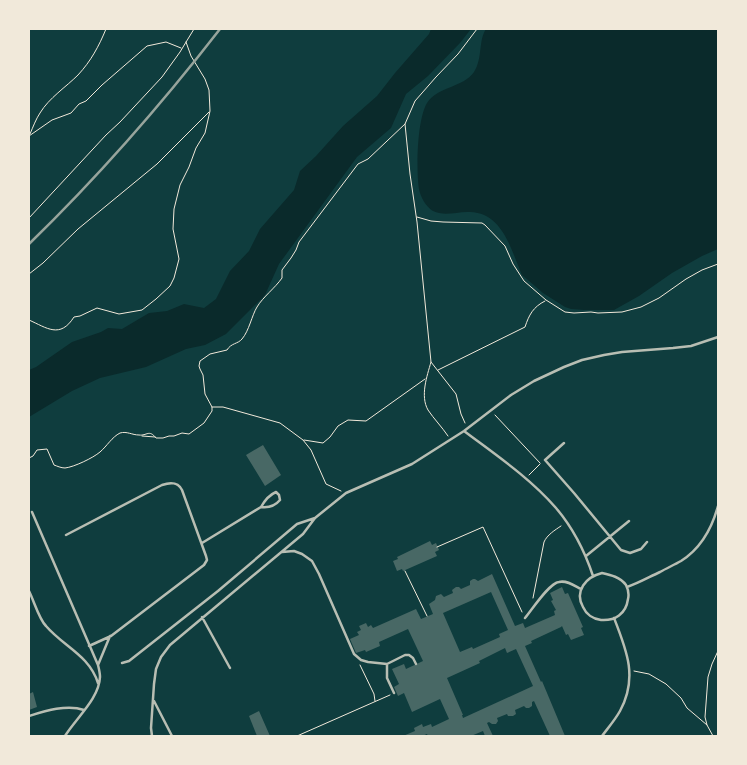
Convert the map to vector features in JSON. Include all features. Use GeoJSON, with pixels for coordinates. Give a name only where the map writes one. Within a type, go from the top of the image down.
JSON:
{"type":"FeatureCollection","features":[{"type":"Feature","properties":{"kind":"lane"},"geometry":{"type":"LineString","coordinates":[[152,736],[154,684],[156,669],[161,656],[170,645],[306,531],[315,518],[346,493],[412,464],[466,430],[511,395],[534,381],[564,367],[582,360],[622,352],[691,346],[718,337]]}},
{"type":"Feature","properties":{"kind":"lane"},"geometry":{"type":"LineString","coordinates":[[466,430],[525,478],[556,509],[586,556],[593,576]]}},
{"type":"Feature","properties":{"kind":"lane"},"geometry":{"type":"LineString","coordinates":[[564,443],[545,460],[621,550],[630,553],[641,549],[647,542]]}},
{"type":"Feature","properties":{"kind":"lane"},"geometry":{"type":"LineString","coordinates":[[66,535],[162,485],[177,484],[182,490],[206,556],[204,565],[111,636],[89,646]]}},
{"type":"Feature","properties":{"kind":"lane"},"geometry":{"type":"LineString","coordinates":[[202,543],[261,507],[272,494],[276,492],[278,494],[280,500],[275,505],[266,508],[261,507]]}},
{"type":"Feature","properties":{"kind":"lane"},"geometry":{"type":"LineString","coordinates":[[627,587],[637,584],[681,561],[692,552],[703,540],[718,506]]}},
{"type":"Feature","properties":{"kind":"lane"},"geometry":{"type":"LineString","coordinates":[[32,512],[98,665],[100,677],[93,698],[65,736]]}},
{"type":"Feature","properties":{"kind":"lane"},"geometry":{"type":"LineString","coordinates":[[122,663],[129,661],[218,591],[297,524],[315,518]]}},
{"type":"Feature","properties":{"kind":"lane"},"geometry":{"type":"LineString","coordinates":[[586,556],[629,521]]}},
{"type":"Feature","properties":{"kind":"lane"},"geometry":{"type":"LineString","coordinates":[[281,552],[294,551],[312,561],[354,654],[361,660],[388,664],[405,655],[409,655],[416,664]]}},
{"type":"Feature","properties":{"kind":"lane"},"geometry":{"type":"LineString","coordinates":[[611,575],[627,587],[629,597],[627,606],[621,614],[607,620],[595,619],[588,614],[580,598],[585,582],[593,576],[611,575]]}},
{"type":"Feature","properties":{"kind":"lane"},"geometry":{"type":"LineString","coordinates":[[525,618],[553,584],[565,582],[582,589]]}},
{"type":"Feature","properties":{"kind":"lane"},"geometry":{"type":"LineString","coordinates":[[29,591],[45,626],[88,664],[95,675],[98,685]]}},
{"type":"Feature","properties":{"kind":"lane"},"geometry":{"type":"LineString","coordinates":[[202,617],[230,668]]}},
{"type":"Feature","properties":{"kind":"lane"},"geometry":{"type":"LineString","coordinates":[[602,736],[620,711],[628,692],[630,678],[629,663],[623,640],[614,618]]}},
{"type":"Feature","properties":{"kind":"lane"},"geometry":{"type":"LineString","coordinates":[[98,665],[111,636]]}},
{"type":"Feature","properties":{"kind":"lane"},"geometry":{"type":"LineString","coordinates":[[388,664],[387,678],[394,692]]}},
{"type":"Feature","properties":{"kind":"lane"},"geometry":{"type":"LineString","coordinates":[[154,700],[172,736]]}},
{"type":"Feature","properties":{"kind":"lane"},"geometry":{"type":"LineString","coordinates":[[29,716],[40,712],[70,707],[84,710]]}},
{"type":"Feature","properties":{"kind":"path"},"geometry":{"type":"LineString","coordinates":[[29,137],[40,112],[88,62],[99,46],[106,29]]}},
{"type":"Feature","properties":{"kind":"path"},"geometry":{"type":"LineString","coordinates":[[29,218],[162,77],[194,29]]}},
{"type":"Feature","properties":{"kind":"path"},"geometry":{"type":"LineString","coordinates":[[29,458],[37,450],[47,449],[54,465],[65,468],[89,459],[122,433],[128,432],[141,436],[148,433],[156,438],[182,433],[189,434],[204,422],[212,411],[212,407],[206,394],[200,361],[210,354],[227,350],[229,346],[242,340],[258,304],[276,287],[282,278],[282,270],[292,258],[299,242],[326,204],[358,164],[368,160],[405,124],[415,101],[458,54],[477,29]]}},
{"type":"Feature","properties":{"kind":"path"},"geometry":{"type":"LineString","coordinates":[[29,137],[52,120],[71,113],[147,46],[166,42],[182,48]]}},
{"type":"Feature","properties":{"kind":"path"},"geometry":{"type":"LineString","coordinates":[[29,320],[49,330],[56,331],[69,326],[74,317],[97,308],[119,314],[142,310],[156,300],[170,286],[179,258],[173,229],[174,209],[180,185],[196,148],[205,133],[210,111],[210,90],[186,42]]}},
{"type":"Feature","properties":{"kind":"path"},"geometry":{"type":"LineString","coordinates":[[29,274],[85,223],[157,164],[210,111]]}},
{"type":"Feature","properties":{"kind":"path"},"geometry":{"type":"LineString","coordinates":[[405,124],[431,362],[426,379],[425,395],[428,408],[450,440]]}},
{"type":"Feature","properties":{"kind":"path"},"geometry":{"type":"LineString","coordinates":[[416,217],[432,221],[482,223],[505,246],[513,264],[524,281],[546,300],[565,312],[622,312],[641,307],[659,298],[694,274],[718,264]]}},
{"type":"Feature","properties":{"kind":"path"},"geometry":{"type":"LineString","coordinates":[[438,370],[525,327],[529,315],[535,307],[546,300]]}},
{"type":"Feature","properties":{"kind":"path"},"geometry":{"type":"LineString","coordinates":[[431,362],[456,394],[466,430]]}},
{"type":"Feature","properties":{"kind":"path"},"geometry":{"type":"LineString","coordinates":[[303,440],[323,443],[338,426],[348,420],[366,420],[426,379]]}},
{"type":"Feature","properties":{"kind":"path"},"geometry":{"type":"LineString","coordinates":[[212,407],[223,407],[280,423],[303,440],[310,450],[326,484],[346,493]]}},
{"type":"Feature","properties":{"kind":"path"},"geometry":{"type":"LineString","coordinates":[[491,411],[541,463]]}},
{"type":"Feature","properties":{"kind":"path"},"geometry":{"type":"LineString","coordinates":[[525,478],[545,460]]}},
{"type":"Feature","properties":{"kind":"path"},"geometry":{"type":"LineString","coordinates":[[531,611],[544,542],[566,522]]}},
{"type":"Feature","properties":{"kind":"path"},"geometry":{"type":"LineString","coordinates":[[437,547],[483,527],[525,618]]}},
{"type":"Feature","properties":{"kind":"path"},"geometry":{"type":"LineString","coordinates":[[404,571],[427,616]]}},
{"type":"Feature","properties":{"kind":"path"},"geometry":{"type":"LineString","coordinates":[[713,736],[705,717],[708,677],[718,651]]}},
{"type":"Feature","properties":{"kind":"path"},"geometry":{"type":"LineString","coordinates":[[354,654],[374,694],[375,701]]}},
{"type":"Feature","properties":{"kind":"path"},"geometry":{"type":"LineString","coordinates":[[630,670],[649,674],[666,684],[681,698],[687,708],[707,725]]}},
{"type":"Feature","properties":{"kind":"path"},"geometry":{"type":"LineString","coordinates":[[297,736],[390,695]]}},
{"type":"Feature","properties":{"kind":"water"},"geometry":{"type":"Polygon","coordinates":[[[431,29],[471,29],[428,76],[406,94],[391,128],[357,157],[279,264],[265,295],[226,334],[205,345],[186,349],[146,367],[100,378],[72,391],[29,417],[29,370],[72,342],[108,328],[122,329],[149,313],[167,311],[184,304],[204,308],[216,299],[230,271],[249,251],[260,229],[294,190],[300,171],[343,126],[377,96],[429,34],[431,29]]]}},
{"type":"Feature","properties":{"kind":"water"},"geometry":{"type":"Polygon","coordinates":[[[486,29],[718,29],[718,249],[672,273],[639,296],[614,310],[571,309],[543,293],[522,275],[504,234],[490,219],[481,214],[470,212],[442,214],[430,209],[421,195],[418,180],[419,132],[424,111],[427,103],[437,93],[464,81],[474,72],[479,61],[482,39],[486,29]]]}},
{"type":"Feature","properties":{"kind":"building"},"geometry":{"type":"Polygon","coordinates":[[[263,445],[281,475],[265,486],[246,455],[263,445]]]}},
{"type":"Feature","properties":{"kind":"building"},"geometry":{"type":"Polygon","coordinates":[[[430,541],[432,545],[436,543],[439,550],[435,552],[437,556],[403,571],[402,569],[397,571],[393,561],[398,559],[397,557],[430,541]]]}},
{"type":"Feature","properties":{"kind":"building"},"geometry":{"type":"Polygon","coordinates":[[[492,574],[515,626],[523,623],[525,628],[555,615],[554,611],[556,610],[551,601],[553,600],[550,593],[562,587],[565,594],[568,593],[583,627],[581,628],[584,635],[571,640],[568,634],[566,635],[562,626],[531,641],[532,643],[525,646],[565,736],[550,736],[534,701],[529,708],[524,706],[515,710],[516,714],[513,716],[508,716],[507,714],[497,718],[496,724],[487,723],[493,736],[485,736],[483,731],[471,736],[428,736],[427,734],[422,736],[403,736],[415,731],[414,728],[422,724],[423,727],[431,724],[432,727],[449,719],[440,699],[412,712],[404,693],[398,696],[394,687],[399,684],[392,669],[404,664],[406,669],[423,661],[408,629],[379,642],[380,646],[366,652],[365,650],[356,653],[350,639],[359,635],[357,632],[361,630],[359,626],[366,623],[368,627],[371,625],[373,628],[416,609],[421,619],[433,614],[429,604],[435,600],[436,596],[441,594],[444,597],[453,593],[452,590],[456,587],[461,589],[470,585],[470,581],[473,579],[478,581],[492,574]],[[491,592],[443,613],[460,652],[472,647],[473,649],[500,637],[499,634],[508,630],[491,592]],[[505,648],[479,661],[480,663],[447,678],[463,718],[533,686],[516,649],[507,653],[505,648]]]}},
{"type":"Feature","properties":{"kind":"building"},"geometry":{"type":"Polygon","coordinates":[[[33,692],[37,707],[29,710],[29,694],[33,692]]]}},
{"type":"Feature","properties":{"kind":"building"},"geometry":{"type":"Polygon","coordinates":[[[259,711],[270,736],[257,736],[249,716],[259,711]]]}},
{"type":"Feature","properties":{"kind":"railway"},"geometry":{"type":"LineString","coordinates":[[29,244],[80,193],[128,140],[220,29]]}}]}
